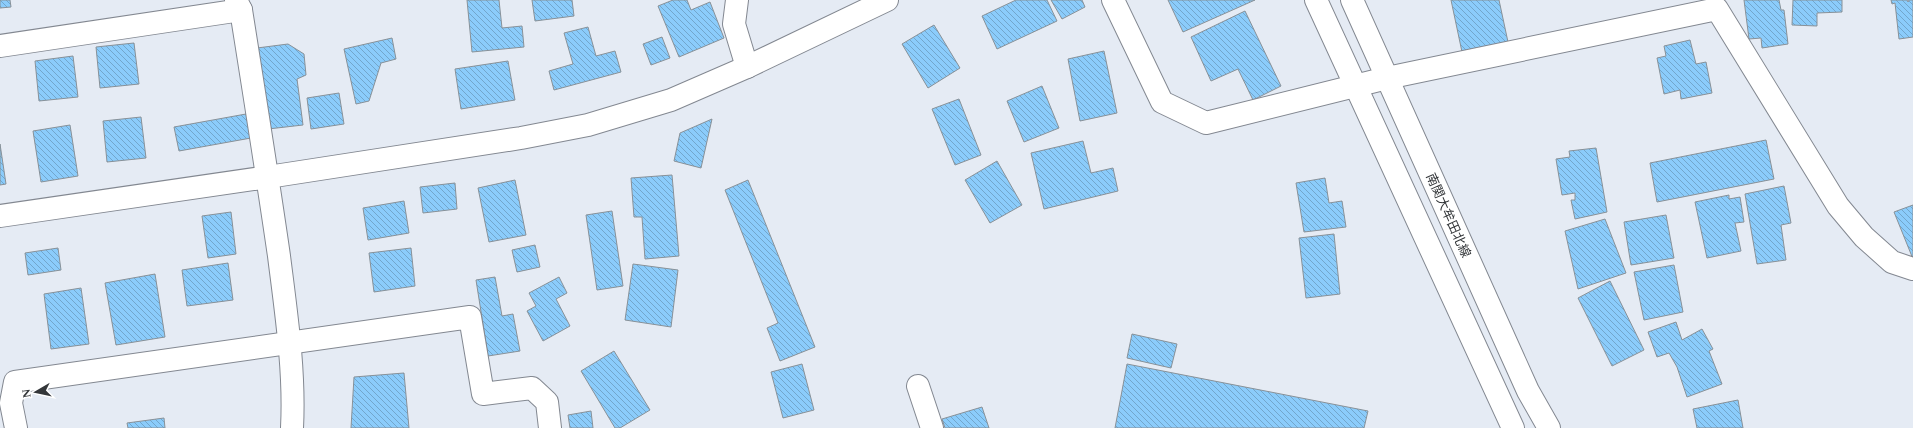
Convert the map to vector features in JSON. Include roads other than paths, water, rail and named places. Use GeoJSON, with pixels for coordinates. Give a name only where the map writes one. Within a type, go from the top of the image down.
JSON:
{"type":"FeatureCollection","features":[{"type":"Feature","properties":{"kind":"street"},"geometry":{"type":"LineString","coordinates":[[737,0],[734,24],[747,67]]}},
{"type":"Feature","properties":{"kind":"street"},"geometry":{"type":"LineString","coordinates":[[0,216],[521,138],[588,125],[671,100],[747,67],[887,0]]}},
{"type":"Feature","properties":{"kind":"street"},"geometry":{"type":"LineString","coordinates":[[1113,0],[1162,102],[1206,123],[1387,78],[1717,9],[1838,206],[1864,237],[1892,262],[1913,269]]}},
{"type":"Feature","properties":{"kind":"street"},"geometry":{"type":"LineString","coordinates":[[1316,0],[1513,428]]}},
{"type":"Feature","properties":{"kind":"street","name":"南関大牟田北線"},"geometry":{"type":"LineString","coordinates":[[1352,0],[1528,390],[1549,428]]}},
{"type":"Feature","properties":{"kind":"street"},"geometry":{"type":"LineString","coordinates":[[0,46],[238,5],[268,177],[289,342],[293,408],[292,428]]}},
{"type":"Feature","properties":{"kind":"street"},"geometry":{"type":"LineString","coordinates":[[16,428],[11,403],[15,382],[470,317],[483,394],[532,388],[547,402],[550,428]]}},
{"type":"Feature","properties":{"kind":"street"},"geometry":{"type":"LineString","coordinates":[[918,386],[932,428]]}}]}
